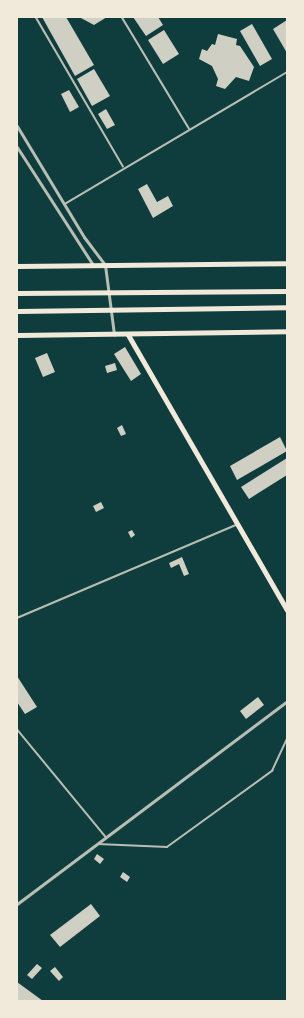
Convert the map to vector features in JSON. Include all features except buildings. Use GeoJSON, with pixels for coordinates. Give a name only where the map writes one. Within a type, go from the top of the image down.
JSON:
{"type":"FeatureCollection","features":[{"type":"Feature","properties":{"kind":"highway"},"geometry":{"type":"LineString","coordinates":[[17,293],[287,291]]}},
{"type":"Feature","properties":{"kind":"highway"},"geometry":{"type":"LineString","coordinates":[[17,311],[287,307]]}},
{"type":"Feature","properties":{"kind":"main road"},"geometry":{"type":"LineString","coordinates":[[17,266],[287,262]]}},
{"type":"Feature","properties":{"kind":"main road"},"geometry":{"type":"LineString","coordinates":[[17,336],[287,331]]}},
{"type":"Feature","properties":{"kind":"main road"},"geometry":{"type":"LineString","coordinates":[[128,334],[287,609]]}},
{"type":"Feature","properties":{"kind":"street"},"geometry":{"type":"LineString","coordinates":[[17,126],[93,252],[105,265],[114,334]]}},
{"type":"Feature","properties":{"kind":"street"},"geometry":{"type":"LineString","coordinates":[[17,146],[93,265]]}},
{"type":"Feature","properties":{"kind":"street"},"geometry":{"type":"LineString","coordinates":[[17,904],[287,701]]}},
{"type":"Feature","properties":{"kind":"lane"},"geometry":{"type":"LineString","coordinates":[[36,17],[123,166]]}},
{"type":"Feature","properties":{"kind":"lane"},"geometry":{"type":"LineString","coordinates":[[122,17],[189,128]]}},
{"type":"Feature","properties":{"kind":"lane"},"geometry":{"type":"LineString","coordinates":[[65,204],[123,166],[287,72]]}},
{"type":"Feature","properties":{"kind":"lane"},"geometry":{"type":"LineString","coordinates":[[17,618],[238,524]]}},
{"type":"Feature","properties":{"kind":"lane"},"geometry":{"type":"LineString","coordinates":[[17,730],[106,837]]}},
{"type":"Feature","properties":{"kind":"lane"},"geometry":{"type":"LineString","coordinates":[[96,844],[167,847],[272,771],[287,739]]}}]}
